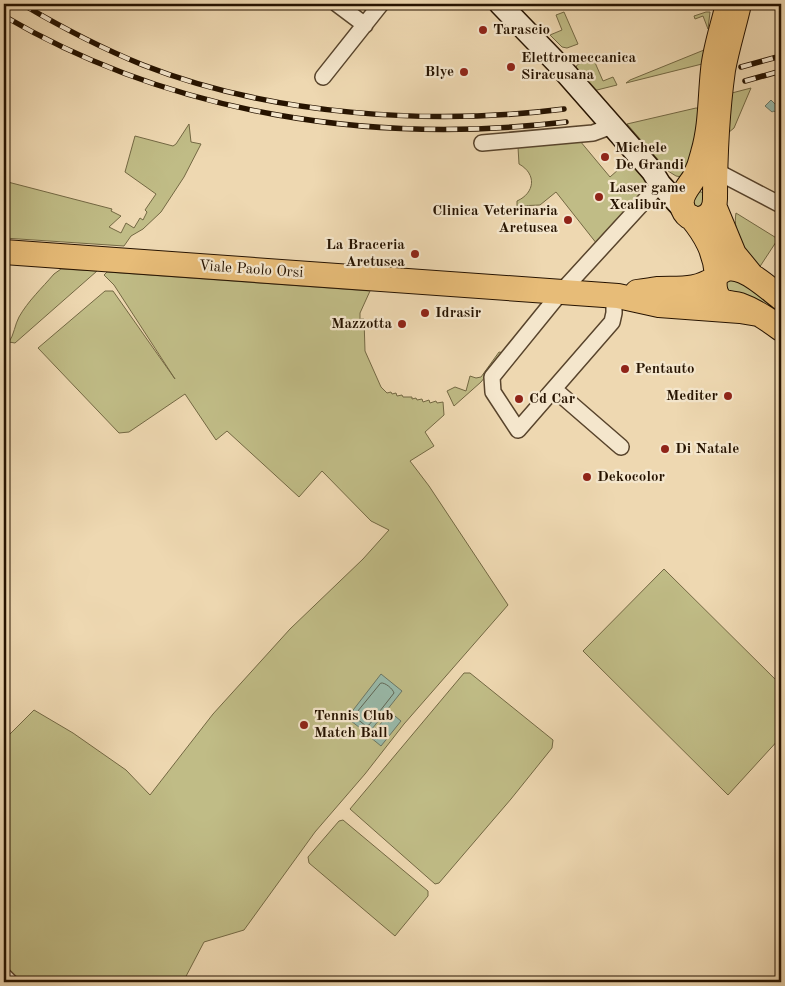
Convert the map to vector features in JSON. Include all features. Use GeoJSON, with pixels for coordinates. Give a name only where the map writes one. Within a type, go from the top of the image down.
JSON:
{"type":"FeatureCollection","features":[{"type":"Feature","properties":{"kind":"main road"},"geometry":{"type":"LineString","coordinates":[[500,4],[557,63],[656,177],[676,182],[700,195],[734,254],[752,276]]}},
{"type":"Feature","properties":{"kind":"main road"},"geometry":{"type":"LineString","coordinates":[[728,4],[713,68],[707,137],[701,162],[700,195],[716,263],[715,290],[719,299],[730,304],[740,305],[781,329]]}},
{"type":"Feature","properties":{"kind":"main road"},"geometry":{"type":"LineString","coordinates":[[700,195],[720,99],[724,68],[739,4]]}},
{"type":"Feature","properties":{"kind":"main road","name":"Viale Paolo Orsi"},"geometry":{"type":"LineString","coordinates":[[4,252],[616,296]]}},
{"type":"Feature","properties":{"kind":"main road"},"geometry":{"type":"LineString","coordinates":[[616,296],[655,289],[691,289],[705,285],[730,267],[737,268],[752,276],[781,298]]}},
{"type":"Feature","properties":{"kind":"main road"},"geometry":{"type":"LineString","coordinates":[[616,296],[659,305],[758,314]]}},
{"type":"Feature","properties":{"kind":"street"},"geometry":{"type":"LineString","coordinates":[[337,4],[365,24]]}},
{"type":"Feature","properties":{"kind":"street"},"geometry":{"type":"LineString","coordinates":[[324,77],[381,4]]}},
{"type":"Feature","properties":{"kind":"street"},"geometry":{"type":"LineString","coordinates":[[482,143],[593,133],[612,126]]}},
{"type":"Feature","properties":{"kind":"street"},"geometry":{"type":"LineString","coordinates":[[616,296],[612,322],[518,430],[492,392],[492,377],[656,177]]}},
{"type":"Feature","properties":{"kind":"street"},"geometry":{"type":"LineString","coordinates":[[700,195],[781,205]]}},
{"type":"Feature","properties":{"kind":"street"},"geometry":{"type":"LineString","coordinates":[[554,389],[621,447]]}},
{"type":"Feature","properties":{"kind":"street"},"geometry":{"type":"LineString","coordinates":[[4,976],[10,982]]}},
{"type":"Feature","properties":{"kind":"shaded area"},"geometry":{"type":"Polygon","coordinates":[[[564,12],[578,44],[567,48],[562,47],[550,35],[562,30],[556,15],[564,12]]]}},
{"type":"Feature","properties":{"kind":"shaded area"},"geometry":{"type":"Polygon","coordinates":[[[710,12],[708,29],[703,16],[695,19],[694,16],[710,12]]]}},
{"type":"Feature","properties":{"kind":"shaded area"},"geometry":{"type":"Polygon","coordinates":[[[704,50],[702,64],[626,83],[630,80],[704,50]]]}},
{"type":"Feature","properties":{"kind":"shaded area"},"geometry":{"type":"Polygon","coordinates":[[[593,58],[603,81],[613,77],[617,85],[593,91],[576,68],[577,65],[593,58]]]}},
{"type":"Feature","properties":{"kind":"shaded area"},"geometry":{"type":"Polygon","coordinates":[[[751,88],[734,128],[728,133],[728,94],[751,88]]]}},
{"type":"Feature","properties":{"kind":"shaded area"},"geometry":{"type":"Polygon","coordinates":[[[696,108],[703,109],[701,141],[682,177],[676,176],[668,171],[627,124],[696,108]]]}},
{"type":"Feature","properties":{"kind":"shaded area"},"geometry":{"type":"Polygon","coordinates":[[[189,124],[191,142],[201,144],[184,177],[161,212],[143,229],[131,236],[124,246],[4,238],[4,181],[112,209],[111,211],[121,216],[109,227],[121,233],[126,223],[134,228],[140,218],[143,220],[147,212],[145,210],[156,194],[125,172],[135,136],[173,146],[189,124]]]}},
{"type":"Feature","properties":{"kind":"shaded area","name":"Laser game Xcalibur"},"geometry":{"type":"Polygon","coordinates":[[[580,141],[610,177],[628,161],[649,184],[597,244],[556,192],[540,205],[517,206],[517,201],[523,198],[532,183],[529,173],[519,164],[518,147],[580,141]]]}},
{"type":"Feature","properties":{"kind":"shaded area"},"geometry":{"type":"Polygon","coordinates":[[[697,191],[705,193],[707,205],[694,209],[692,194],[697,191]]]}},
{"type":"Feature","properties":{"kind":"shaded area"},"geometry":{"type":"Polygon","coordinates":[[[736,213],[778,239],[759,268],[745,250],[738,236],[735,221],[736,213]]]}},
{"type":"Feature","properties":{"kind":"shaded area"},"geometry":{"type":"Polygon","coordinates":[[[61,269],[97,271],[15,343],[9,342],[23,311],[54,274],[61,269]]]}},
{"type":"Feature","properties":{"kind":"shaded area"},"geometry":{"type":"Polygon","coordinates":[[[107,272],[370,291],[360,313],[360,319],[364,319],[365,351],[381,387],[387,393],[396,393],[397,396],[412,397],[412,399],[416,398],[417,400],[422,399],[423,402],[429,400],[430,403],[436,401],[437,403],[443,402],[444,415],[425,432],[434,446],[410,461],[429,486],[508,605],[404,724],[365,774],[315,832],[244,930],[204,942],[183,982],[20,982],[4,968],[4,740],[34,710],[73,733],[126,770],[150,795],[213,714],[290,629],[363,559],[389,530],[371,521],[322,471],[299,497],[227,431],[216,440],[185,394],[129,432],[119,433],[38,348],[105,291],[113,291],[175,379],[114,285],[104,275],[107,272]]]}},
{"type":"Feature","properties":{"kind":"shaded area"},"geometry":{"type":"Polygon","coordinates":[[[738,279],[777,311],[775,314],[729,296],[726,281],[738,279]]]}},
{"type":"Feature","properties":{"kind":"shaded area"},"geometry":{"type":"Polygon","coordinates":[[[499,352],[504,353],[481,382],[454,406],[447,391],[455,387],[466,391],[470,376],[481,377],[499,352]]]}},
{"type":"Feature","properties":{"kind":"shaded area"},"geometry":{"type":"Polygon","coordinates":[[[664,569],[781,685],[781,737],[728,795],[583,651],[664,569]]]}},
{"type":"Feature","properties":{"kind":"shaded area"},"geometry":{"type":"Polygon","coordinates":[[[464,673],[470,673],[553,740],[552,748],[439,883],[435,884],[350,809],[464,673]]]}},
{"type":"Feature","properties":{"kind":"shaded area"},"geometry":{"type":"Polygon","coordinates":[[[343,820],[428,891],[428,896],[395,936],[309,863],[308,857],[339,821],[343,820]]]}},
{"type":"Feature","properties":{"kind":"water"},"geometry":{"type":"Polygon","coordinates":[[[771,100],[777,106],[781,105],[781,117],[765,106],[771,100]]]}},
{"type":"Feature","properties":{"kind":"water"},"geometry":{"type":"Polygon","coordinates":[[[381,674],[402,691],[368,734],[347,718],[381,674]]]}},
{"type":"Feature","properties":{"kind":"water"},"geometry":{"type":"Polygon","coordinates":[[[390,712],[401,721],[381,746],[370,737],[390,712]]]}},
{"type":"Feature","properties":{"kind":"railway"},"geometry":{"type":"LineString","coordinates":[[22,4],[81,37],[143,65],[192,82],[244,95],[297,105],[405,116],[513,114],[564,109]]}},
{"type":"Feature","properties":{"kind":"railway"},"geometry":{"type":"LineString","coordinates":[[4,16],[69,50],[136,78],[205,99],[276,115],[348,125],[421,129],[493,128],[566,122]]}},
{"type":"Feature","properties":{"kind":"railway"},"geometry":{"type":"LineString","coordinates":[[741,67],[781,56]]}},
{"type":"Feature","properties":{"kind":"railway"},"geometry":{"type":"LineString","coordinates":[[745,81],[781,71]]}},
{"type":"Feature","properties":{"kind":"place","name":"Tarascio"},"geometry":{"type":"Point","coordinates":[483,30]}},
{"type":"Feature","properties":{"kind":"place","name":"Elettromeccanica Siracusana"},"geometry":{"type":"Point","coordinates":[511,67]}},
{"type":"Feature","properties":{"kind":"place","name":"Blye"},"geometry":{"type":"Point","coordinates":[464,72]}},
{"type":"Feature","properties":{"kind":"place","name":"Michele De Grandi"},"geometry":{"type":"Point","coordinates":[605,157]}},
{"type":"Feature","properties":{"kind":"place","name":"Laser game Xcalibur"},"geometry":{"type":"Point","coordinates":[599,197]}},
{"type":"Feature","properties":{"kind":"place","name":"Clinica Veterinaria Aretusea"},"geometry":{"type":"Point","coordinates":[568,220]}},
{"type":"Feature","properties":{"kind":"place","name":"La Braceria Aretusea"},"geometry":{"type":"Point","coordinates":[415,254]}},
{"type":"Feature","properties":{"kind":"place","name":"Idrasir"},"geometry":{"type":"Point","coordinates":[425,313]}},
{"type":"Feature","properties":{"kind":"place","name":"Mazzotta"},"geometry":{"type":"Point","coordinates":[402,324]}},
{"type":"Feature","properties":{"kind":"place","name":"Pentauto"},"geometry":{"type":"Point","coordinates":[625,369]}},
{"type":"Feature","properties":{"kind":"place","name":"Mediter"},"geometry":{"type":"Point","coordinates":[728,396]}},
{"type":"Feature","properties":{"kind":"place","name":"Cd Car"},"geometry":{"type":"Point","coordinates":[519,399]}},
{"type":"Feature","properties":{"kind":"place","name":"Di Natale"},"geometry":{"type":"Point","coordinates":[665,449]}},
{"type":"Feature","properties":{"kind":"place","name":"Dekocolor"},"geometry":{"type":"Point","coordinates":[587,477]}},
{"type":"Feature","properties":{"kind":"place","name":"Tennis Club Match Ball"},"geometry":{"type":"Point","coordinates":[304,725]}}]}
